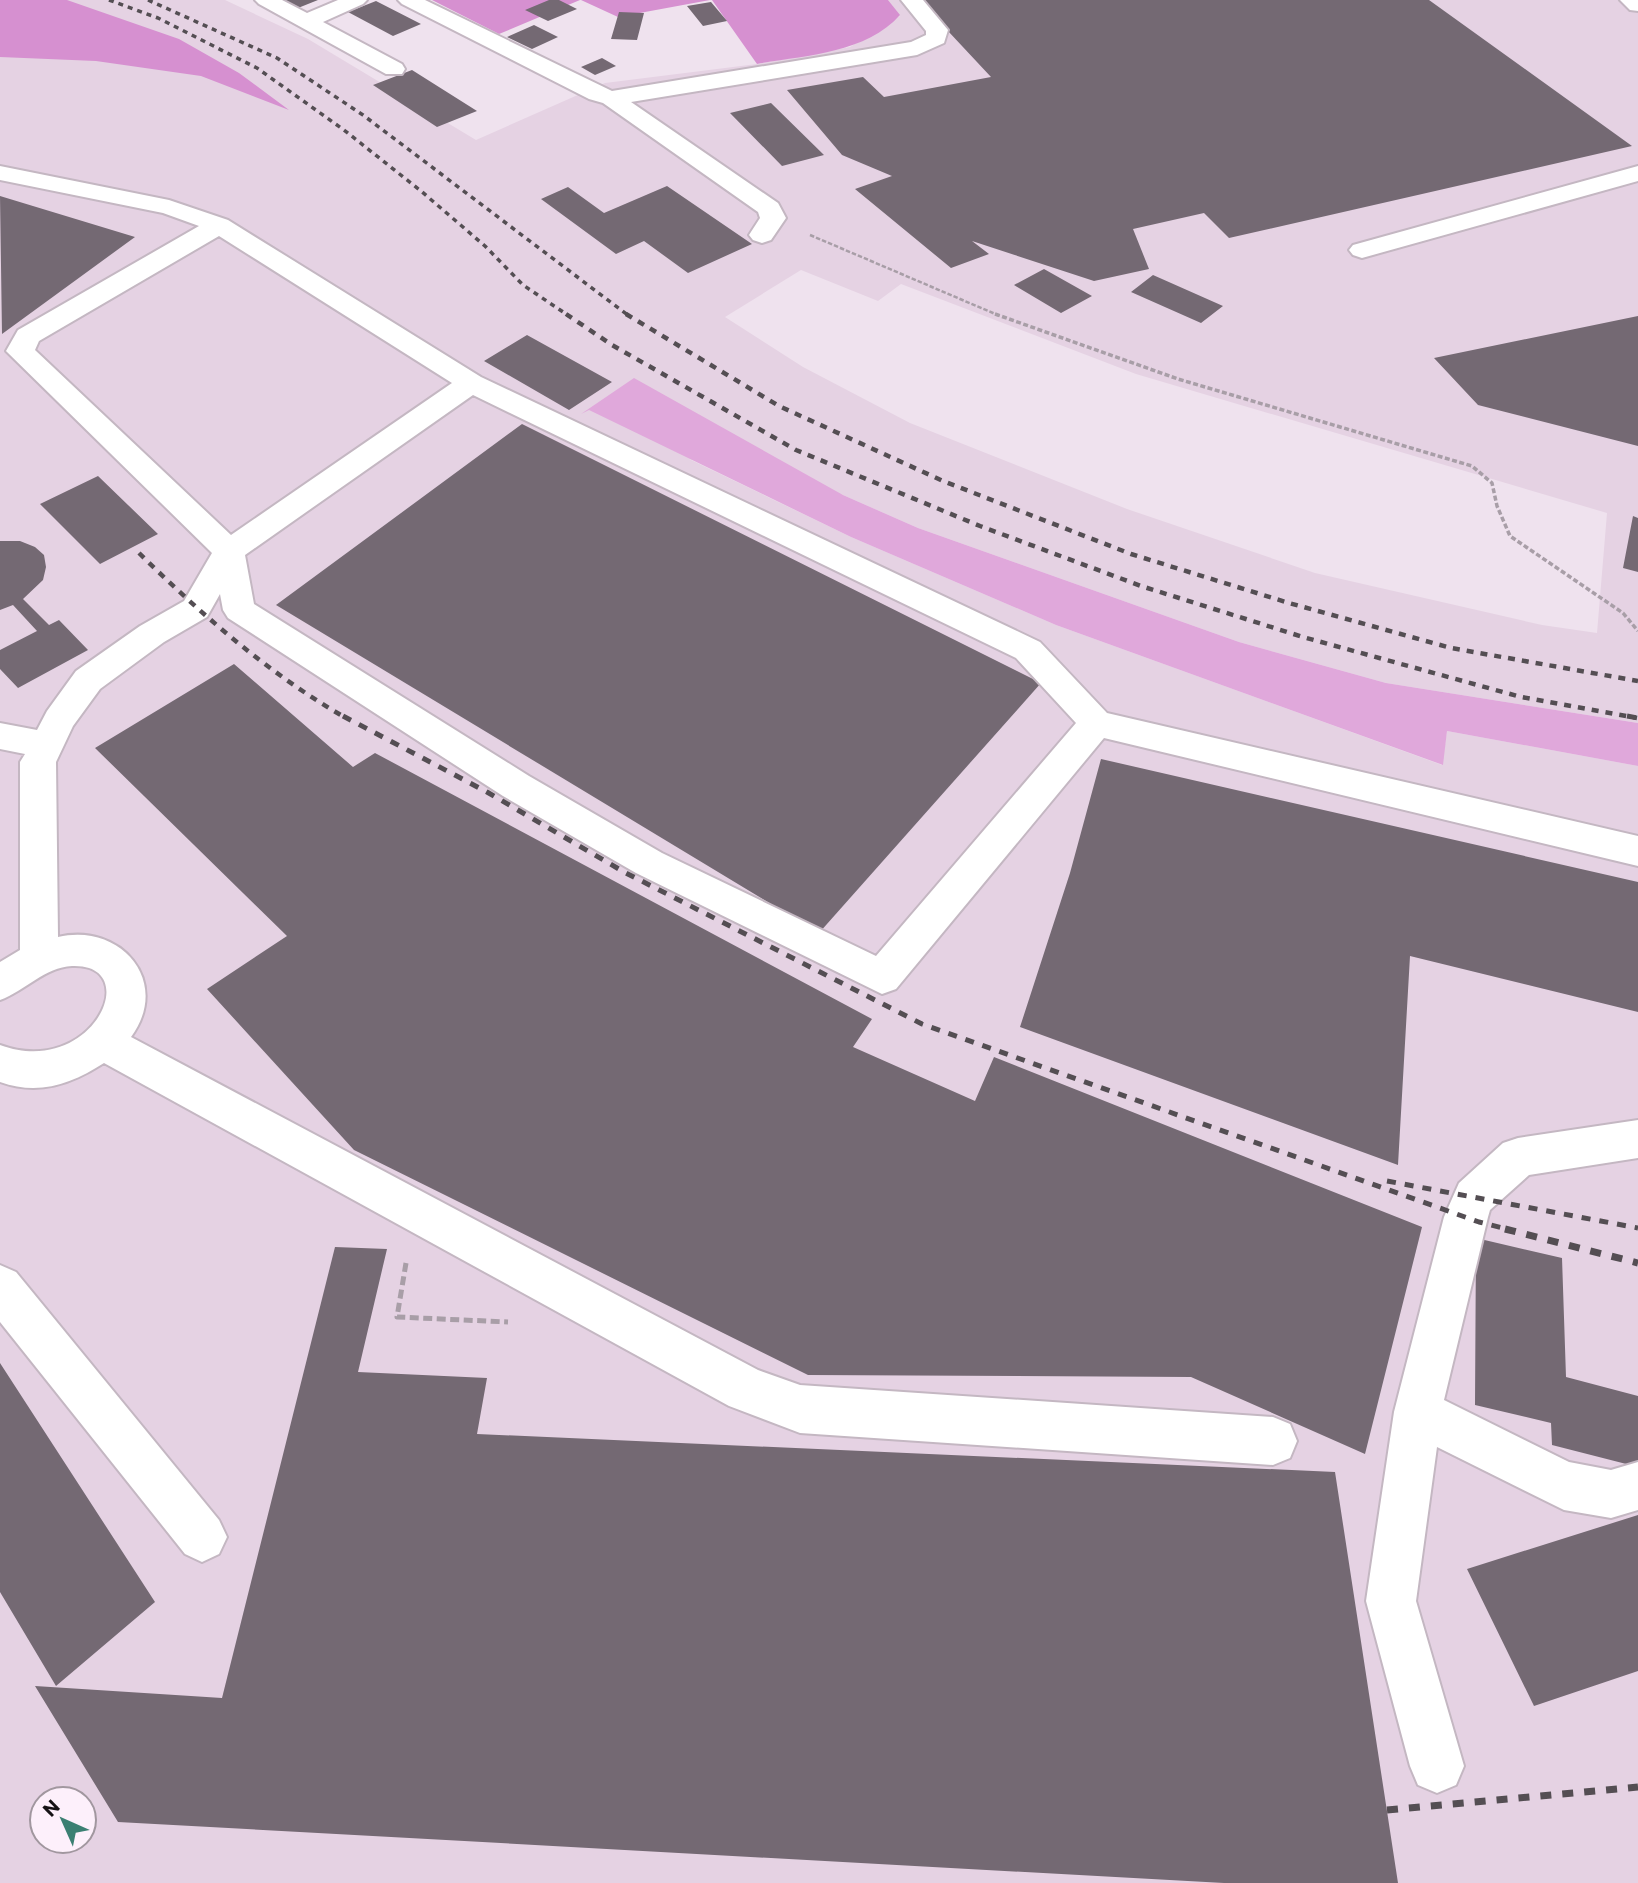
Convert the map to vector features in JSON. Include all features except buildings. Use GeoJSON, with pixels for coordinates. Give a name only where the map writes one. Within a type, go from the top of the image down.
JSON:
{"type":"FeatureCollection","features":[{"type":"Feature","properties":{"kind":"street"},"geometry":{"type":"LineString","coordinates":[[266,0],[394,69]]}},
{"type":"Feature","properties":{"kind":"street"},"geometry":{"type":"LineString","coordinates":[[306,21],[356,0]]}},
{"type":"Feature","properties":{"kind":"street"},"geometry":{"type":"LineString","coordinates":[[409,0],[597,94],[611,98],[769,208],[767,227]]}},
{"type":"Feature","properties":{"kind":"street"},"geometry":{"type":"LineString","coordinates":[[611,98],[929,44],[936,38],[937,30],[912,0]]}},
{"type":"Feature","properties":{"kind":"street"},"geometry":{"type":"LineString","coordinates":[[1631,0],[1638,5]]}},
{"type":"Feature","properties":{"kind":"street"},"geometry":{"type":"LineString","coordinates":[[0,173],[169,207],[219,225],[471,383],[1028,650],[1096,723],[1638,851]]}},
{"type":"Feature","properties":{"kind":"street"},"geometry":{"type":"LineString","coordinates":[[1362,250],[1638,173]]}},
{"type":"Feature","properties":{"kind":"street"},"geometry":{"type":"LineString","coordinates":[[219,225],[28,336],[20,351],[229,551],[239,610],[516,786],[649,863],[882,977],[1096,723]]}},
{"type":"Feature","properties":{"kind":"street"},"geometry":{"type":"LineString","coordinates":[[39,957],[38,762],[59,720],[88,680],[152,634],[195,609],[229,551],[471,383]]}},
{"type":"Feature","properties":{"kind":"street"},"geometry":{"type":"LineString","coordinates":[[0,736],[47,746]]}},
{"type":"Feature","properties":{"kind":"street"},"geometry":{"type":"LineString","coordinates":[[0,983],[17,969],[39,957],[63,950],[86,950],[106,956],[120,968],[127,984],[127,1003],[119,1023],[103,1042],[82,1057],[58,1068],[32,1072],[10,1068],[0,1063]]}},
{"type":"Feature","properties":{"kind":"street"},"geometry":{"type":"LineString","coordinates":[[103,1042],[746,1389],[800,1409],[1273,1441]]}},
{"type":"Feature","properties":{"kind":"street"},"geometry":{"type":"LineString","coordinates":[[1437,1766],[1391,1601],[1418,1412],[1466,1217],[1474,1197],[1518,1157],[1638,1139]]}},
{"type":"Feature","properties":{"kind":"street"},"geometry":{"type":"LineString","coordinates":[[0,1287],[202,1537]]}},
{"type":"Feature","properties":{"kind":"street"},"geometry":{"type":"LineString","coordinates":[[1418,1412],[1564,1486],[1611,1494],[1638,1486]]}},
{"type":"Feature","properties":{"kind":"path"},"geometry":{"type":"LineString","coordinates":[[767,227],[980,309],[1178,379],[1472,466],[1492,483],[1497,506],[1510,536],[1623,614],[1638,631]]}},
{"type":"Feature","properties":{"kind":"shaded area"},"geometry":{"type":"Polygon","coordinates":[[[0,0],[225,0],[308,39],[476,140],[605,83],[757,64],[850,47],[900,16],[888,0],[1638,0],[1638,723],[1386,683],[1239,642],[918,528],[843,495],[689,459],[851,537],[1056,625],[1442,765],[1447,731],[1638,766],[1638,1883],[0,1883],[0,0]],[[801,270],[725,317],[803,367],[910,423],[1127,509],[1315,573],[1542,625],[1597,633],[1607,513],[1136,374],[901,284],[878,301],[801,270]]]}},
{"type":"Feature","properties":{"kind":"shaded area"},"geometry":{"type":"Polygon","coordinates":[[[0,0],[67,0],[179,39],[239,73],[289,110],[201,76],[96,61],[0,57],[0,0]]]}},
{"type":"Feature","properties":{"kind":"shaded area"},"geometry":{"type":"Polygon","coordinates":[[[432,0],[580,0],[499,34],[432,0]]]}},
{"type":"Feature","properties":{"kind":"shaded area"},"geometry":{"type":"Polygon","coordinates":[[[581,0],[710,0],[618,17],[581,0]]]}},
{"type":"Feature","properties":{"kind":"shaded area"},"geometry":{"type":"Polygon","coordinates":[[[712,0],[888,0],[900,15],[870,38],[852,45],[814,55],[757,64],[712,0]]]}},
{"type":"Feature","properties":{"kind":"shaded area"},"geometry":{"type":"Polygon","coordinates":[[[634,378],[843,495],[918,528],[1239,642],[1386,683],[1638,723],[1638,766],[1447,731],[1443,765],[1056,625],[851,537],[589,410],[581,414],[634,378]]]}},
{"type":"Feature","properties":{"kind":"railway"},"geometry":{"type":"LineString","coordinates":[[109,0],[158,18],[257,68],[344,130],[421,191],[485,246],[523,285],[569,316]]}},
{"type":"Feature","properties":{"kind":"railway"},"geometry":{"type":"LineString","coordinates":[[148,0],[277,58],[363,115],[628,315]]}},
{"type":"Feature","properties":{"kind":"railway"},"geometry":{"type":"LineString","coordinates":[[566,314],[612,345],[796,450],[980,526],[1141,586],[1303,637],[1521,697],[1637,718]]}},
{"type":"Feature","properties":{"kind":"railway"},"geometry":{"type":"LineString","coordinates":[[628,315],[779,406],[943,481],[1131,554],[1289,603],[1451,648],[1638,681]]}},
{"type":"Feature","properties":{"kind":"railway"},"geometry":{"type":"LineString","coordinates":[[139,553],[187,599],[263,663],[346,718]]}},
{"type":"Feature","properties":{"kind":"railway"},"geometry":{"type":"LineString","coordinates":[[343,716],[487,792],[624,872],[922,1024],[1479,1222],[1511,1230]]}},
{"type":"Feature","properties":{"kind":"railway"},"geometry":{"type":"LineString","coordinates":[[1627,716],[1638,718]]}},
{"type":"Feature","properties":{"kind":"railway"},"geometry":{"type":"LineString","coordinates":[[1387,1181],[1638,1228]]}},
{"type":"Feature","properties":{"kind":"railway"},"geometry":{"type":"LineString","coordinates":[[1505,1229],[1638,1263]]}},
{"type":"Feature","properties":{"kind":"railway"},"geometry":{"type":"LineString","coordinates":[[1387,1810],[1638,1787]]}}]}
